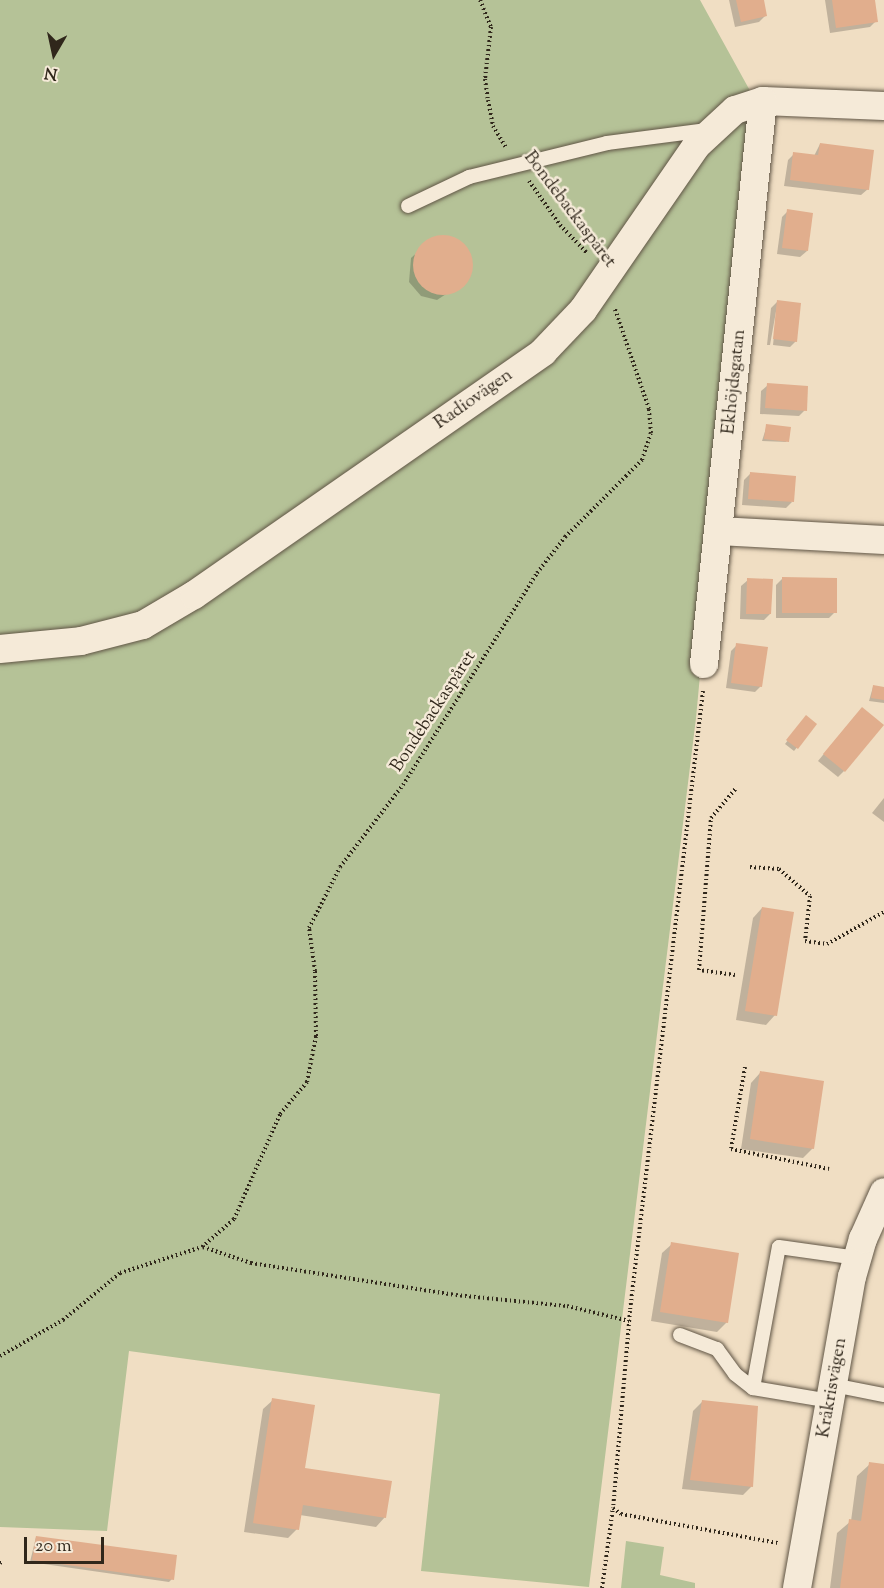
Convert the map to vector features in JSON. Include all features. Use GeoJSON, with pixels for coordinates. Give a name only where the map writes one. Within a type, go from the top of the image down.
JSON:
{"type":"FeatureCollection","features":[{"type":"Feature","properties":{"kind":"street","name":"Radiovägen"},"geometry":{"type":"LineString","coordinates":[[0,649],[111,635],[143,625],[194,595],[543,352],[583,310],[675,173],[709,130],[735,110],[763,101],[884,106]]}},
{"type":"Feature","properties":{"kind":"street","name":"Ekhöjdsgatan"},"geometry":{"type":"LineString","coordinates":[[704,664],[763,101]]}},
{"type":"Feature","properties":{"kind":"street"},"geometry":{"type":"LineString","coordinates":[[719,531],[884,540]]}},
{"type":"Feature","properties":{"kind":"street","name":"Kråkrisvägen"},"geometry":{"type":"LineString","coordinates":[[797,1588],[858,1258],[874,1209],[884,1192]]}},
{"type":"Feature","properties":{"kind":"lane"},"geometry":{"type":"LineString","coordinates":[[408,206],[469,177],[607,143],[709,130]]}},
{"type":"Feature","properties":{"kind":"lane"},"geometry":{"type":"LineString","coordinates":[[753,1388],[779,1247],[858,1258]]}},
{"type":"Feature","properties":{"kind":"lane"},"geometry":{"type":"LineString","coordinates":[[680,1335],[717,1349],[735,1374],[753,1388],[884,1395]]}},
{"type":"Feature","properties":{"kind":"path","name":"Bondebackaspåret"},"geometry":{"type":"LineString","coordinates":[[0,1356],[63,1320],[120,1273],[202,1247],[234,1219],[280,1114],[306,1082],[316,1036],[315,971],[309,928],[340,867],[403,785],[537,573],[565,537],[642,460],[651,433],[648,410],[605,280],[517,165],[493,126],[485,79],[491,27],[480,0]]}},
{"type":"Feature","properties":{"kind":"path"},"geometry":{"type":"LineString","coordinates":[[602,1588],[613,1508],[629,1321],[704,664]]}},
{"type":"Feature","properties":{"kind":"path"},"geometry":{"type":"LineString","coordinates":[[735,975],[699,970],[711,818],[736,788]]}},
{"type":"Feature","properties":{"kind":"path"},"geometry":{"type":"LineString","coordinates":[[750,867],[779,868],[810,896],[805,941],[827,944],[884,912]]}},
{"type":"Feature","properties":{"kind":"path"},"geometry":{"type":"LineString","coordinates":[[745,1066],[731,1149],[829,1168]]}},
{"type":"Feature","properties":{"kind":"path"},"geometry":{"type":"LineString","coordinates":[[202,1247],[251,1263],[456,1294],[567,1306],[629,1321]]}},
{"type":"Feature","properties":{"kind":"path"},"geometry":{"type":"LineString","coordinates":[[613,1508],[621,1514],[805,1549]]}},
{"type":"Feature","properties":{"kind":"green space"},"geometry":{"type":"Polygon","coordinates":[[[0,0],[700,0],[754,98],[696,718],[589,1587],[421,1571],[440,1394],[129,1351],[107,1531],[0,1527],[0,0]]]}},
{"type":"Feature","properties":{"kind":"green space"},"geometry":{"type":"Polygon","coordinates":[[[626,1541],[664,1547],[660,1575],[695,1583],[695,1588],[621,1588],[626,1541]]]}},
{"type":"Feature","properties":{"kind":"building"},"geometry":{"type":"Polygon","coordinates":[[[736,0],[764,0],[767,16],[741,22],[736,0]]]}},
{"type":"Feature","properties":{"kind":"building"},"geometry":{"type":"Polygon","coordinates":[[[832,0],[875,0],[878,22],[836,28],[832,0]]]}},
{"type":"Feature","properties":{"kind":"building"},"geometry":{"type":"Polygon","coordinates":[[[820,143],[874,150],[869,190],[790,180],[793,152],[818,155],[820,143]]]}},
{"type":"Feature","properties":{"kind":"building"},"geometry":{"type":"Polygon","coordinates":[[[787,209],[813,213],[808,251],[782,248],[787,209]]]}},
{"type":"Feature","properties":{"kind":"building"},"geometry":{"type":"Polygon","coordinates":[[[443,235],[460,240],[468,248],[473,265],[468,282],[460,290],[443,295],[426,290],[418,282],[413,265],[418,248],[426,240],[443,235]]]}},
{"type":"Feature","properties":{"kind":"building"},"geometry":{"type":"Polygon","coordinates":[[[777,300],[801,303],[797,342],[773,339],[777,300]]]}},
{"type":"Feature","properties":{"kind":"building"},"geometry":{"type":"Polygon","coordinates":[[[767,383],[808,386],[807,411],[765,408],[767,383]]]}},
{"type":"Feature","properties":{"kind":"building"},"geometry":{"type":"Polygon","coordinates":[[[766,424],[791,427],[789,442],[764,439],[766,424]]]}},
{"type":"Feature","properties":{"kind":"building"},"geometry":{"type":"Polygon","coordinates":[[[750,472],[796,476],[794,502],[748,499],[750,472]]]}},
{"type":"Feature","properties":{"kind":"building"},"geometry":{"type":"Polygon","coordinates":[[[782,577],[837,578],[837,613],[782,613],[782,577]]]}},
{"type":"Feature","properties":{"kind":"building"},"geometry":{"type":"Polygon","coordinates":[[[747,578],[773,579],[771,614],[746,614],[747,578]]]}},
{"type":"Feature","properties":{"kind":"building"},"geometry":{"type":"Polygon","coordinates":[[[736,643],[768,647],[762,687],[731,683],[736,643]]]}},
{"type":"Feature","properties":{"kind":"building"},"geometry":{"type":"Polygon","coordinates":[[[873,685],[884,687],[884,700],[871,698],[873,685]]]}},
{"type":"Feature","properties":{"kind":"building"},"geometry":{"type":"Polygon","coordinates":[[[862,707],[884,725],[845,772],[823,754],[862,707]]]}},
{"type":"Feature","properties":{"kind":"building"},"geometry":{"type":"Polygon","coordinates":[[[806,715],[817,724],[798,749],[786,740],[806,715]]]}},
{"type":"Feature","properties":{"kind":"building"},"geometry":{"type":"Polygon","coordinates":[[[762,907],[794,912],[777,1016],[745,1011],[762,907]]]}},
{"type":"Feature","properties":{"kind":"building"},"geometry":{"type":"Polygon","coordinates":[[[760,1071],[824,1081],[814,1149],[750,1139],[760,1071]]]}},
{"type":"Feature","properties":{"kind":"building"},"geometry":{"type":"Polygon","coordinates":[[[671,1242],[739,1253],[728,1323],[660,1312],[671,1242]]]}},
{"type":"Feature","properties":{"kind":"building"},"geometry":{"type":"Polygon","coordinates":[[[272,1398],[315,1405],[305,1468],[392,1481],[386,1518],[303,1505],[299,1530],[253,1523],[272,1398]]]}},
{"type":"Feature","properties":{"kind":"building"},"geometry":{"type":"Polygon","coordinates":[[[702,1400],[758,1406],[753,1487],[690,1480],[702,1400]]]}},
{"type":"Feature","properties":{"kind":"building"},"geometry":{"type":"Polygon","coordinates":[[[869,1462],[884,1464],[884,1588],[840,1588],[849,1519],[861,1521],[869,1462]]]}},
{"type":"Feature","properties":{"kind":"building"},"geometry":{"type":"Polygon","coordinates":[[[36,1536],[177,1555],[174,1580],[32,1560],[36,1536]]]}}]}
